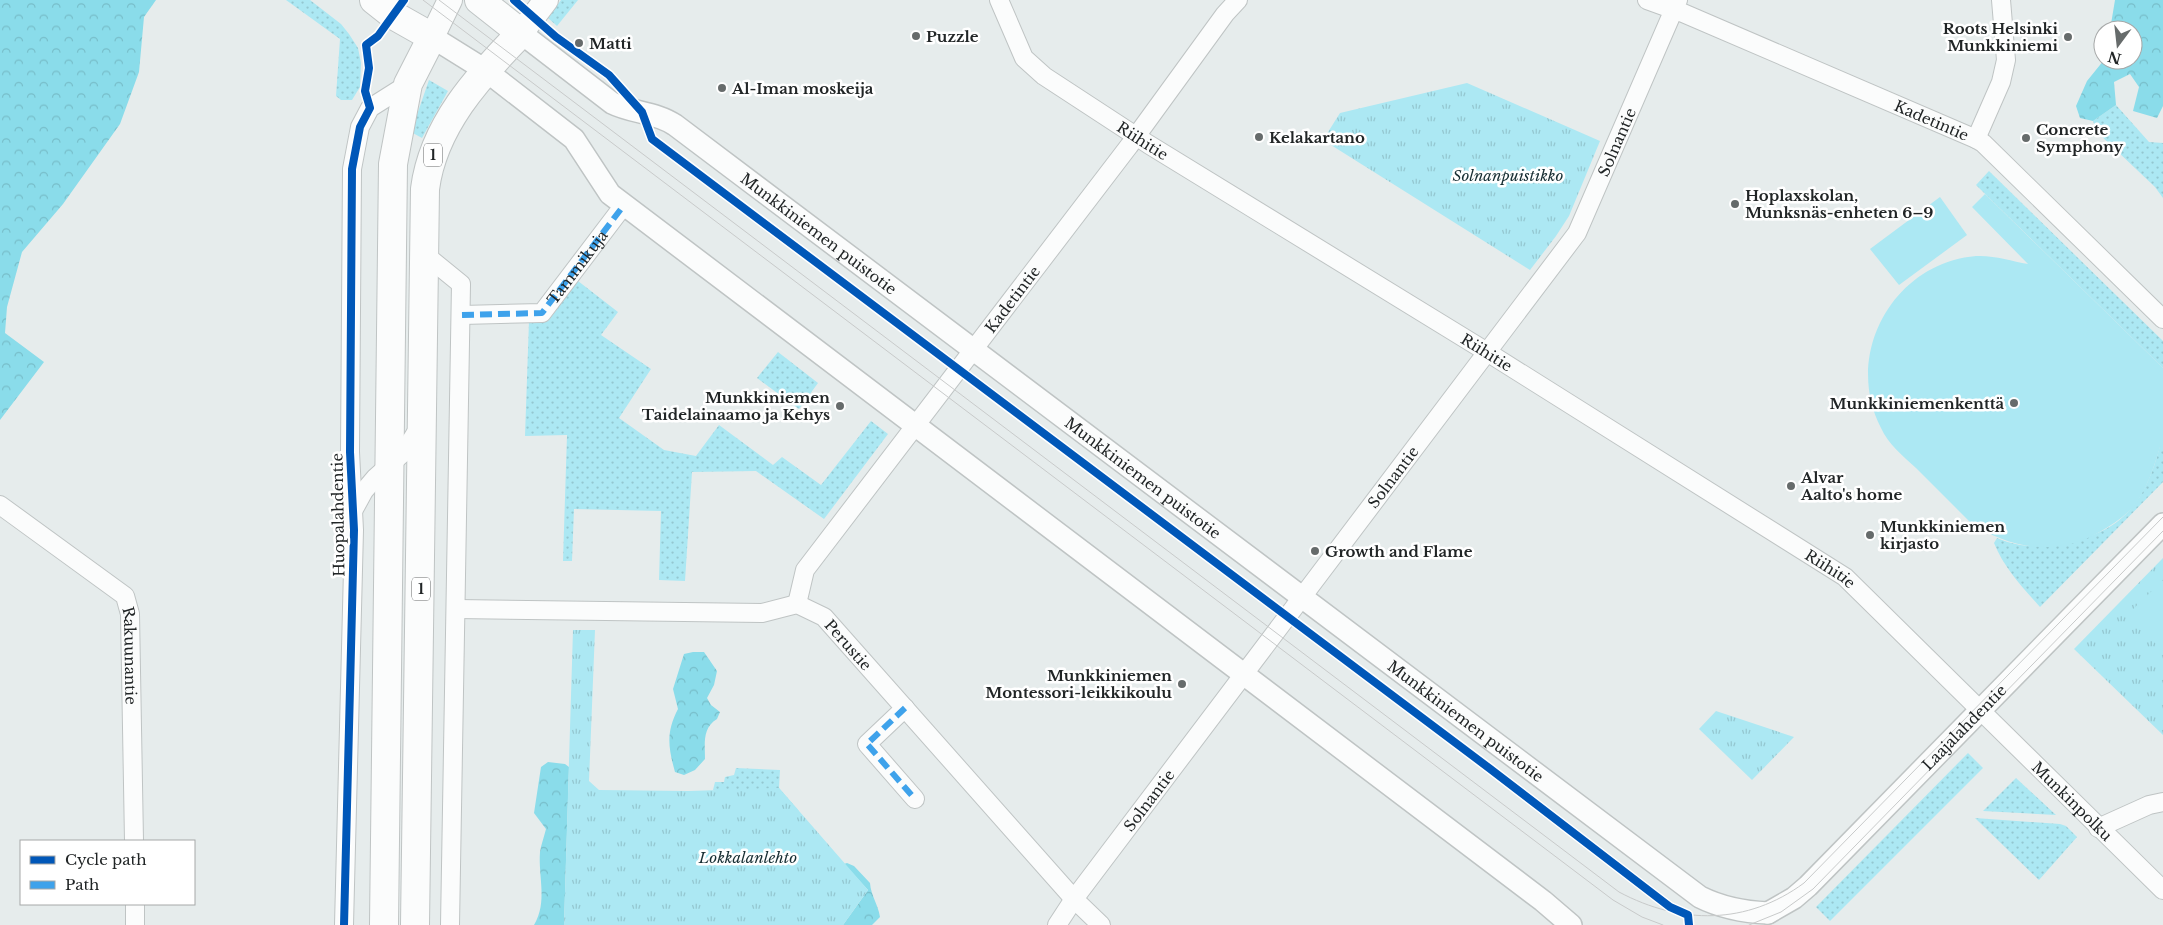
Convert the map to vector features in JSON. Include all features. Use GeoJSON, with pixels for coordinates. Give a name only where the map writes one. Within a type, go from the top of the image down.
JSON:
{"type":"FeatureCollection","features":[{"type":"Feature","properties":{"kind":"main road"},"geometry":{"type":"LineString","coordinates":[[374,0],[393,15],[432,37]]}},
{"type":"Feature","properties":{"kind":"main road"},"geometry":{"type":"LineString","coordinates":[[384,925],[392,164],[408,84],[450,0]]}},
{"type":"Feature","properties":{"kind":"main road"},"geometry":{"type":"LineString","coordinates":[[479,0],[521,34]]}},
{"type":"Feature","properties":{"kind":"main road"},"geometry":{"type":"LineString","coordinates":[[485,70],[521,34],[546,0]]}},
{"type":"Feature","properties":{"kind":"main road","name":"1"},"geometry":{"type":"LineString","coordinates":[[415,925],[425,189],[432,156],[439,139],[485,70]]}},
{"type":"Feature","properties":{"kind":"street","name":"Riihitie"},"geometry":{"type":"LineString","coordinates":[[999,0],[1024,58],[1034,69],[1136,136],[1487,352],[1845,577],[1981,710]]}},
{"type":"Feature","properties":{"kind":"street","name":"Kadetintie"},"geometry":{"type":"LineString","coordinates":[[797,604],[805,570],[1136,136],[1222,7],[1238,0]]}},
{"type":"Feature","properties":{"kind":"street","name":"Kadetintie"},"geometry":{"type":"LineString","coordinates":[[1647,0],[1676,5],[1976,139],[2163,319]]}},
{"type":"Feature","properties":{"kind":"street"},"geometry":{"type":"LineString","coordinates":[[1976,139],[2001,82],[2006,60],[2000,0]]}},
{"type":"Feature","properties":{"kind":"street","name":"Solnantie"},"geometry":{"type":"LineString","coordinates":[[1057,925],[1074,899],[1243,674],[1577,233],[1676,5]]}},
{"type":"Feature","properties":{"kind":"street","name":"Munkkiniemen puistotie"},"geometry":{"type":"LineString","coordinates":[[521,34],[620,107],[660,116],[675,125],[1700,897],[1716,905],[1768,919]]}},
{"type":"Feature","properties":{"kind":"street"},"geometry":{"type":"LineString","coordinates":[[432,37],[485,70],[574,139],[606,190],[624,205],[1543,901],[1571,925]]}},
{"type":"Feature","properties":{"kind":"street","name":"Huopalahdentie"},"geometry":{"type":"LineString","coordinates":[[344,925],[353,512],[350,428],[352,169],[360,127],[370,108],[408,84]]}},
{"type":"Feature","properties":{"kind":"street","name":"Tammikuja"},"geometry":{"type":"LineString","coordinates":[[462,315],[542,313],[624,205]]}},
{"type":"Feature","properties":{"kind":"street"},"geometry":{"type":"LineString","coordinates":[[423,253],[461,284],[457,609],[450,925]]}},
{"type":"Feature","properties":{"kind":"street","name":"Huopalahdentie"},"geometry":{"type":"LineString","coordinates":[[353,512],[364,491],[375,478],[404,452],[422,424]]}},
{"type":"Feature","properties":{"kind":"street","name":"Rakuunantie"},"geometry":{"type":"LineString","coordinates":[[0,505],[126,596],[130,614],[134,840]]}},
{"type":"Feature","properties":{"kind":"street","name":"Laajalahdentie"},"geometry":{"type":"LineString","coordinates":[[1768,919],[1808,886],[2163,524]]}},
{"type":"Feature","properties":{"kind":"street"},"geometry":{"type":"LineString","coordinates":[[457,609],[762,614],[797,604]]}},
{"type":"Feature","properties":{"kind":"street","name":"Perustie"},"geometry":{"type":"LineString","coordinates":[[797,604],[824,617],[1074,899],[1101,925]]}},
{"type":"Feature","properties":{"kind":"street"},"geometry":{"type":"LineString","coordinates":[[905,708],[867,744],[915,799]]}},
{"type":"Feature","properties":{"kind":"street","name":"Munkinpolku"},"geometry":{"type":"LineString","coordinates":[[1981,710],[2098,828],[2163,890]]}},
{"type":"Feature","properties":{"kind":"street"},"geometry":{"type":"LineString","coordinates":[[2098,828],[2149,805],[2163,802]]}},
{"type":"Feature","properties":{"kind":"street"},"geometry":{"type":"LineString","coordinates":[[135,905],[135,925]]}},
{"type":"Feature","properties":{"kind":"green space"},"geometry":{"type":"Polygon","coordinates":[[[0,0],[156,0],[144,17],[139,72],[120,124],[63,204],[22,252],[7,307],[5,333],[44,362],[0,420],[0,0]]]}},
{"type":"Feature","properties":{"kind":"green space"},"geometry":{"type":"Polygon","coordinates":[[[286,0],[310,0],[341,24],[349,34],[358,48],[361,63],[360,87],[352,100],[341,100],[336,96],[340,39],[286,0]]]}},
{"type":"Feature","properties":{"kind":"green space"},"geometry":{"type":"Polygon","coordinates":[[[561,0],[578,0],[557,26],[548,18],[561,0]]]}},
{"type":"Feature","properties":{"kind":"green space"},"geometry":{"type":"Polygon","coordinates":[[[2115,0],[2163,0],[2163,106],[2157,118],[2133,111],[2139,87],[2130,74],[2114,82],[2116,105],[2093,121],[2080,118],[2076,106],[2087,81],[2096,70],[2143,70],[2143,20],[2112,20],[2115,0]]]}},
{"type":"Feature","properties":{"kind":"green space"},"geometry":{"type":"Polygon","coordinates":[[[429,80],[448,91],[422,138],[411,132],[429,80]]]}},
{"type":"Feature","properties":{"kind":"green space","name":"Solnanpuistikko"},"geometry":{"type":"Polygon","coordinates":[[[1467,83],[1600,141],[1569,216],[1530,270],[1323,140],[1340,113],[1467,83]]]}},
{"type":"Feature","properties":{"kind":"green space"},"geometry":{"type":"Polygon","coordinates":[[[2116,105],[2149,142],[2163,143],[2163,198],[2155,187],[2097,132],[2093,121],[2116,105]]]}},
{"type":"Feature","properties":{"kind":"green space"},"geometry":{"type":"Polygon","coordinates":[[[1989,171],[2163,341],[2163,368],[1976,185],[1989,171]]]}},
{"type":"Feature","properties":{"kind":"green space","name":"Munkkiniemenkenttä"},"geometry":{"type":"Polygon","coordinates":[[[1985,194],[2163,368],[2163,446],[2160,447],[2144,490],[2133,507],[2117,521],[2087,539],[2070,544],[2053,547],[2035,547],[2018,544],[2002,539],[1970,522],[1892,445],[1881,428],[1871,400],[1868,371],[1872,343],[1883,317],[1899,294],[1921,276],[1947,262],[1983,256],[2028,264],[1972,207],[1985,194]]]}},
{"type":"Feature","properties":{"kind":"green space"},"geometry":{"type":"Polygon","coordinates":[[[1940,197],[1967,235],[1899,285],[1870,249],[1940,197]]]}},
{"type":"Feature","properties":{"kind":"green space"},"geometry":{"type":"Polygon","coordinates":[[[578,281],[618,312],[601,335],[651,369],[619,418],[664,450],[696,456],[719,425],[773,465],[782,457],[821,485],[871,421],[888,434],[824,519],[756,471],[692,472],[685,581],[659,580],[661,511],[574,509],[572,561],[563,561],[567,435],[525,436],[529,321],[548,321],[578,281]]]}},
{"type":"Feature","properties":{"kind":"green space"},"geometry":{"type":"Polygon","coordinates":[[[778,352],[818,383],[799,409],[757,378],[778,352]]]}},
{"type":"Feature","properties":{"kind":"green space"},"geometry":{"type":"Polygon","coordinates":[[[2160,446],[2163,446],[2163,482],[2040,607],[2003,561],[1994,543],[1997,538],[2014,544],[2036,546],[2082,539],[2100,532],[2115,523],[2138,499],[2147,484],[2160,446]]]}},
{"type":"Feature","properties":{"kind":"green space"},"geometry":{"type":"Polygon","coordinates":[[[2163,558],[2163,735],[2074,649],[2163,558]]]}},
{"type":"Feature","properties":{"kind":"green space"},"geometry":{"type":"Polygon","coordinates":[[[2163,580],[2163,651],[2127,615],[2163,580]]]}},
{"type":"Feature","properties":{"kind":"green space","name":"Lokkalanlehto"},"geometry":{"type":"Polygon","coordinates":[[[573,630],[595,630],[589,781],[599,790],[689,791],[779,788],[868,890],[843,925],[564,925],[573,630]]]}},
{"type":"Feature","properties":{"kind":"green space"},"geometry":{"type":"Polygon","coordinates":[[[704,652],[717,671],[714,685],[707,698],[711,705],[720,712],[707,732],[705,759],[695,770],[684,775],[675,772],[669,740],[671,725],[678,709],[673,689],[684,654],[704,652]]]}},
{"type":"Feature","properties":{"kind":"green space"},"geometry":{"type":"Polygon","coordinates":[[[1716,711],[1794,737],[1752,780],[1699,729],[1716,711]]]}},
{"type":"Feature","properties":{"kind":"green space"},"geometry":{"type":"Polygon","coordinates":[[[1968,753],[1983,768],[1830,921],[1816,907],[1968,753]]]}},
{"type":"Feature","properties":{"kind":"green space"},"geometry":{"type":"Polygon","coordinates":[[[548,762],[565,764],[569,767],[564,925],[534,925],[541,907],[540,852],[546,829],[534,813],[541,767],[548,762]]]}},
{"type":"Feature","properties":{"kind":"green space"},"geometry":{"type":"Polygon","coordinates":[[[736,768],[780,770],[779,788],[799,811],[713,790],[715,782],[724,782],[725,777],[734,775],[736,768]]]}},
{"type":"Feature","properties":{"kind":"green space"},"geometry":{"type":"Polygon","coordinates":[[[2016,778],[2056,815],[1983,811],[2016,778]]]}},
{"type":"Feature","properties":{"kind":"green space"},"geometry":{"type":"Polygon","coordinates":[[[1975,818],[2060,824],[2066,826],[2077,837],[2039,880],[1975,818]]]}},
{"type":"Feature","properties":{"kind":"green space"},"geometry":{"type":"Polygon","coordinates":[[[847,863],[854,866],[870,883],[880,917],[872,925],[843,925],[868,890],[844,864],[847,863]]]}},
{"type":"Feature","properties":{"kind":"tram line"},"geometry":{"type":"LineString","coordinates":[[423,0],[1613,900],[1642,917],[1663,925]]}},
{"type":"Feature","properties":{"kind":"tram line"},"geometry":{"type":"LineString","coordinates":[[439,0],[1619,892],[1642,903],[1690,915],[1713,916],[1737,913],[1760,907],[1782,897],[1804,883],[2163,517]]}},
{"type":"Feature","properties":{"kind":"tram line"},"geometry":{"type":"LineString","coordinates":[[1749,925],[1781,912],[1813,889],[2163,531]]}},
{"type":"Feature","properties":{"kind":"marked path"},"geometry":{"type":"LineString","coordinates":[[462,315],[542,313],[624,205]]}},
{"type":"Feature","properties":{"kind":"marked path"},"geometry":{"type":"LineString","coordinates":[[905,708],[867,744],[915,799]]}},
{"type":"Feature","properties":{"kind":"cycle path"},"geometry":{"type":"LineString","coordinates":[[344,925],[354,530],[350,452],[352,169],[360,127],[370,108],[365,91],[369,68],[366,45],[378,36],[404,0]]}},
{"type":"Feature","properties":{"kind":"cycle path"},"geometry":{"type":"LineString","coordinates":[[514,0],[556,37],[609,75],[642,112],[652,139],[1489,768],[1670,907],[1688,915],[1689,925]]}},
{"type":"Feature","properties":{"kind":"place","name":"Puzzle"},"geometry":{"type":"Point","coordinates":[916,36]}},
{"type":"Feature","properties":{"kind":"place","name":"Roots Helsinki Munkkiniemi"},"geometry":{"type":"Point","coordinates":[2068,37]}},
{"type":"Feature","properties":{"kind":"place","name":"Matti"},"geometry":{"type":"Point","coordinates":[579,43]}},
{"type":"Feature","properties":{"kind":"place","name":"Al-Iman moskeija"},"geometry":{"type":"Point","coordinates":[722,88]}},
{"type":"Feature","properties":{"kind":"place","name":"Kelakartano"},"geometry":{"type":"Point","coordinates":[1259,137]}},
{"type":"Feature","properties":{"kind":"place","name":"Concrete Symphony"},"geometry":{"type":"Point","coordinates":[2026,138]}},
{"type":"Feature","properties":{"kind":"place","name":"Hoplaxskolan, Munksnäs-enheten 6–9"},"geometry":{"type":"Point","coordinates":[1735,204]}},
{"type":"Feature","properties":{"kind":"place","name":"Munkkiniemenkenttä"},"geometry":{"type":"Point","coordinates":[2014,403]}},
{"type":"Feature","properties":{"kind":"place","name":"Munkkiniemen Taidelainaamo ja Kehys"},"geometry":{"type":"Point","coordinates":[840,406]}},
{"type":"Feature","properties":{"kind":"place","name":"Alvar Aalto's home"},"geometry":{"type":"Point","coordinates":[1791,486]}},
{"type":"Feature","properties":{"kind":"place","name":"Munkkiniemen kirjasto"},"geometry":{"type":"Point","coordinates":[1870,535]}},
{"type":"Feature","properties":{"kind":"place","name":"Growth and Flame"},"geometry":{"type":"Point","coordinates":[1315,551]}},
{"type":"Feature","properties":{"kind":"place","name":"Munkkiniemen Montessori-leikkikoulu"},"geometry":{"type":"Point","coordinates":[1182,684]}}]}
